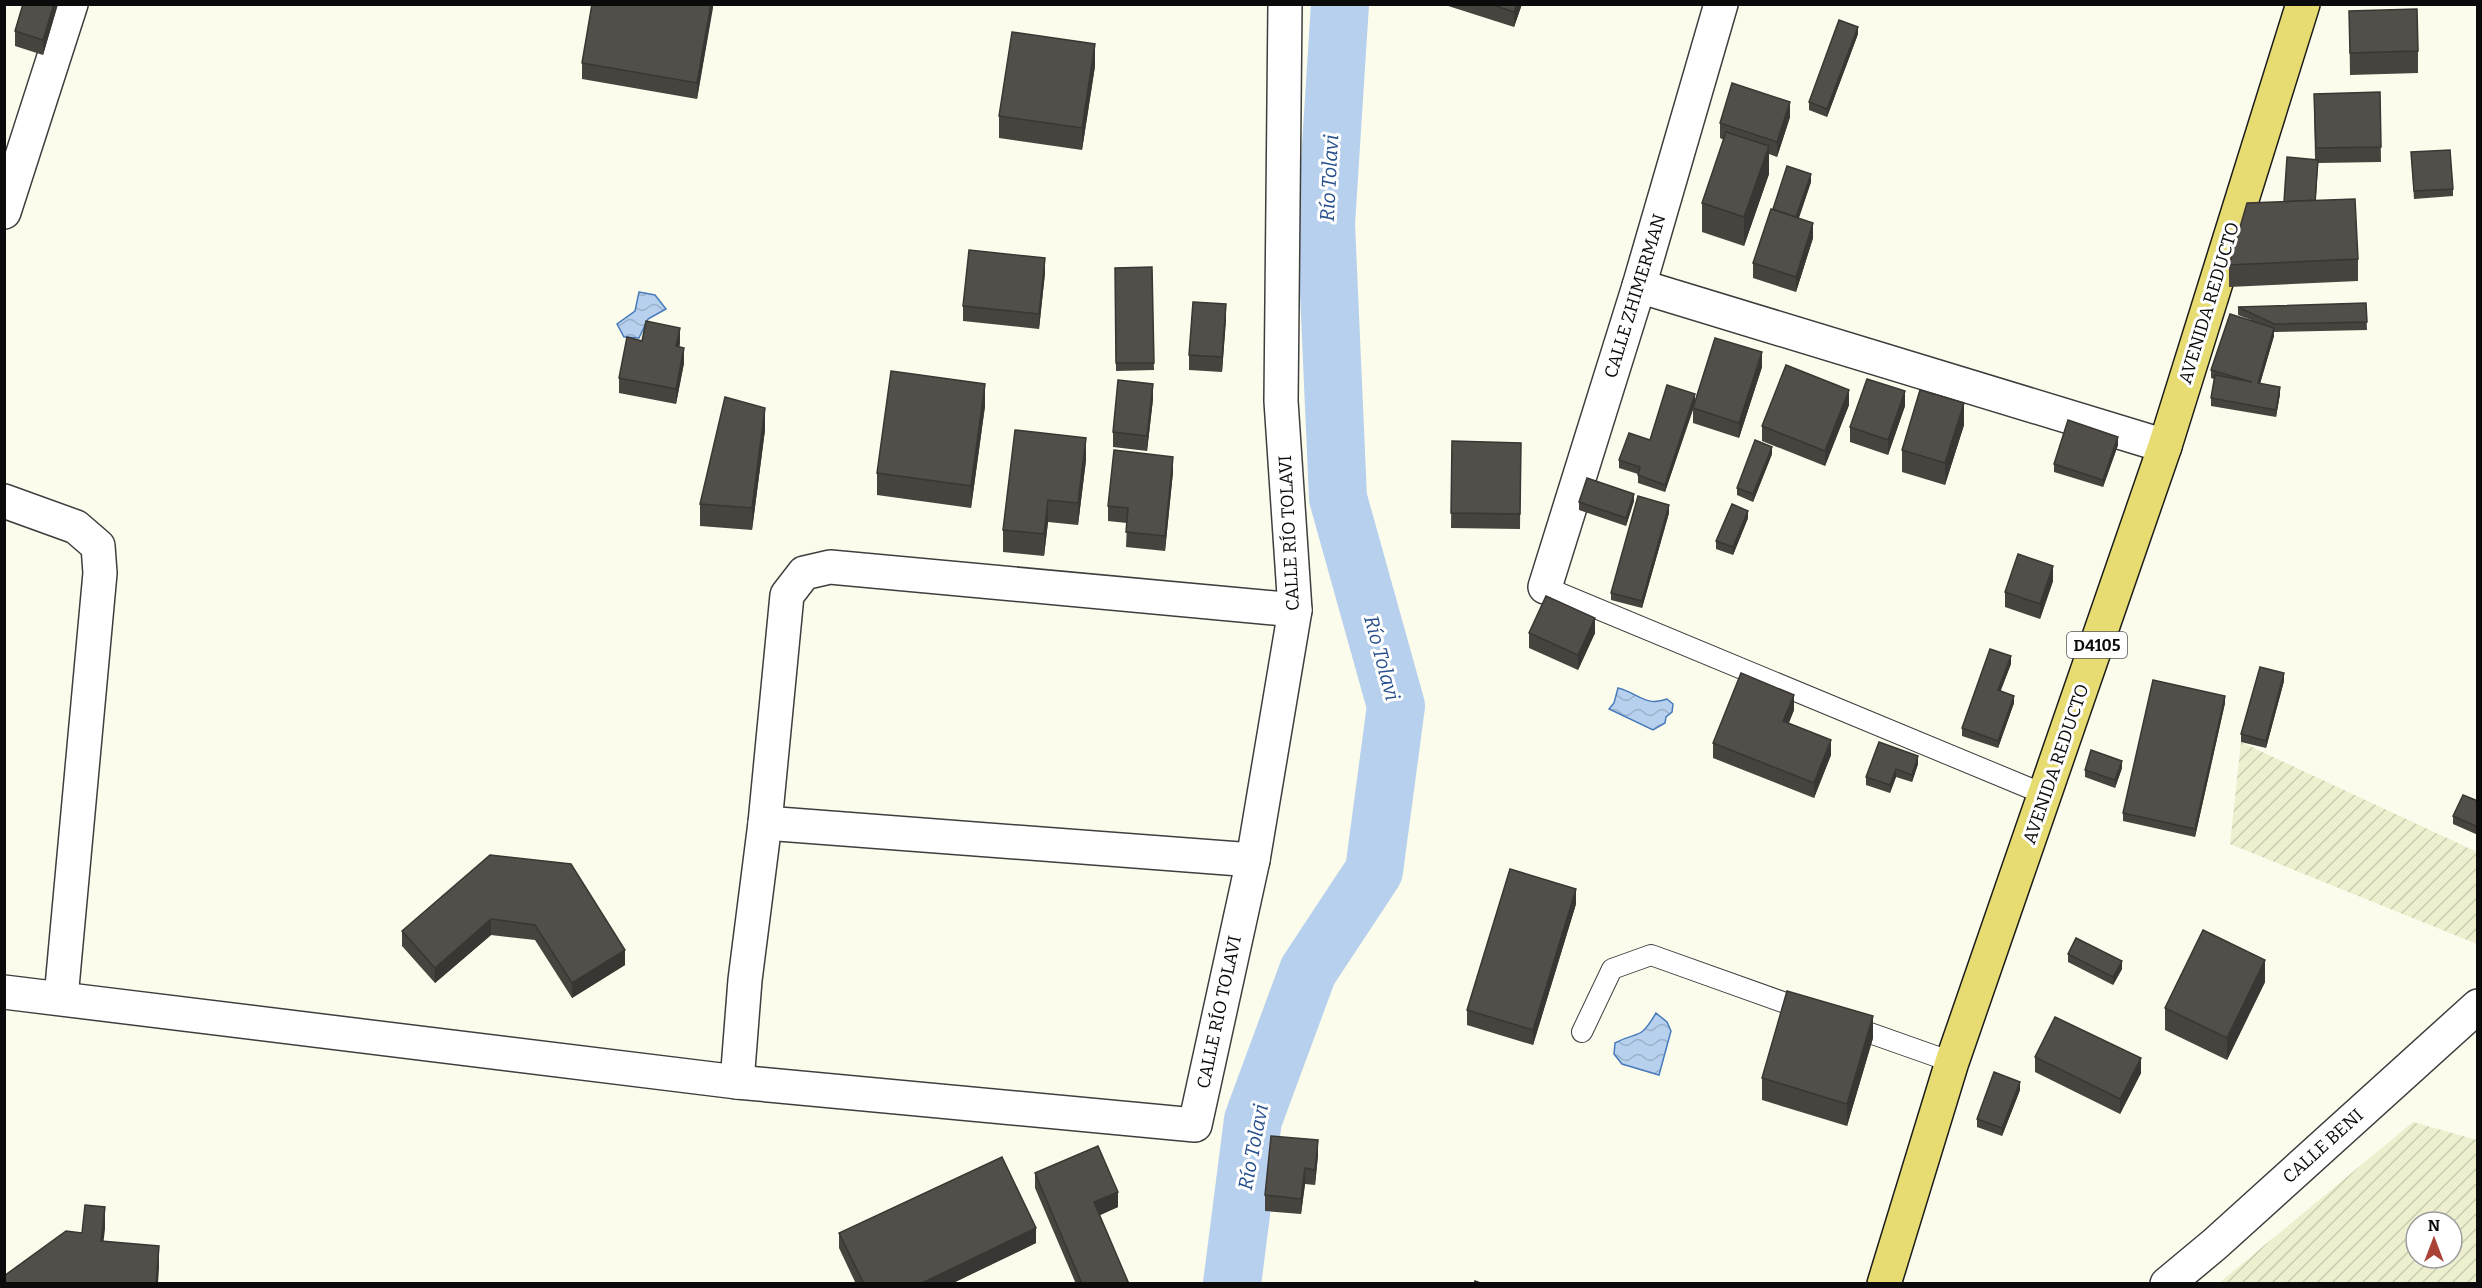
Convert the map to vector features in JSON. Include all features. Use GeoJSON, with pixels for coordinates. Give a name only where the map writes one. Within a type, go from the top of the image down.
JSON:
{"type":"FeatureCollection","features":[{"type":"Feature","properties":{"kind":"main road","name":"AVENIDA REDUCTO"},"geometry":{"type":"LineString","coordinates":[[1884,1284],[1952,1062],[2046,795],[2164,446],[2303,4]]}},
{"type":"Feature","properties":{"kind":"street"},"geometry":{"type":"LineString","coordinates":[[4,212],[71,4]]}},
{"type":"Feature","properties":{"kind":"street","name":"CALLE RÍO TOLAVI"},"geometry":{"type":"LineString","coordinates":[[737,1082],[1195,1125],[1253,860],[1295,610],[1281,402],[1285,4]]}},
{"type":"Feature","properties":{"kind":"street","name":"CALLE ZHIMERMAN"},"geometry":{"type":"LineString","coordinates":[[1545,587],[1639,286],[1720,4]]}},
{"type":"Feature","properties":{"kind":"street"},"geometry":{"type":"LineString","coordinates":[[1639,286],[2164,446]]}},
{"type":"Feature","properties":{"kind":"street"},"geometry":{"type":"LineString","coordinates":[[4,501],[76,527],[98,546],[100,573],[61,998]]}},
{"type":"Feature","properties":{"kind":"street"},"geometry":{"type":"LineString","coordinates":[[4,992],[737,1082],[745,980],[765,823],[788,595],[804,573],[830,567],[1295,610]]}},
{"type":"Feature","properties":{"kind":"street"},"geometry":{"type":"LineString","coordinates":[[765,823],[1253,860]]}},
{"type":"Feature","properties":{"kind":"street","name":"CALLE BENI"},"geometry":{"type":"LineString","coordinates":[[2167,1284],[2215,1244],[2478,1006]]}},
{"type":"Feature","properties":{"kind":"lane"},"geometry":{"type":"LineString","coordinates":[[1545,587],[2046,795]]}},
{"type":"Feature","properties":{"kind":"lane"},"geometry":{"type":"LineString","coordinates":[[1582,1032],[1612,969],[1651,955],[1952,1062]]}},
{"type":"Feature","properties":{"kind":"green space"},"geometry":{"type":"Polygon","coordinates":[[[2241,742],[2477,852],[2477,944],[2230,844],[2241,742]]]}},
{"type":"Feature","properties":{"kind":"green space"},"geometry":{"type":"Polygon","coordinates":[[[2413,1122],[2477,1140],[2477,1283],[2219,1283],[2413,1122]]]}},
{"type":"Feature","properties":{"kind":"water"},"geometry":{"type":"Polygon","coordinates":[[[639,292],[655,295],[666,309],[648,319],[639,338],[624,337],[617,324],[635,311],[639,292]]]}},
{"type":"Feature","properties":{"kind":"water"},"geometry":{"type":"Polygon","coordinates":[[[1618,688],[1647,700],[1667,699],[1673,704],[1672,712],[1666,717],[1665,723],[1653,730],[1609,709],[1614,703],[1618,688]]]}},
{"type":"Feature","properties":{"kind":"water"},"geometry":{"type":"Polygon","coordinates":[[[1656,1013],[1667,1022],[1671,1031],[1659,1075],[1622,1064],[1614,1054],[1615,1043],[1642,1032],[1656,1013]]]}},
{"type":"Feature","properties":{"kind":"building"},"geometry":{"type":"Polygon","coordinates":[[[23,4],[54,4],[43,40],[15,31],[23,4]]]}},
{"type":"Feature","properties":{"kind":"building"},"geometry":{"type":"Polygon","coordinates":[[[592,4],[711,4],[697,83],[582,63],[592,4]]]}},
{"type":"Feature","properties":{"kind":"building"},"geometry":{"type":"Polygon","coordinates":[[[1490,4],[1517,4],[1514,12],[1490,4]]]}},
{"type":"Feature","properties":{"kind":"building"},"geometry":{"type":"Polygon","coordinates":[[[2417,9],[2418,51],[2350,53],[2349,11],[2417,9]]]}},
{"type":"Feature","properties":{"kind":"building"},"geometry":{"type":"Polygon","coordinates":[[[1839,20],[1858,27],[1827,109],[1809,102],[1839,20]]]}},
{"type":"Feature","properties":{"kind":"building"},"geometry":{"type":"Polygon","coordinates":[[[1012,32],[1095,44],[1082,128],[999,116],[1012,32]]]}},
{"type":"Feature","properties":{"kind":"building"},"geometry":{"type":"Polygon","coordinates":[[[1732,83],[1790,102],[1777,142],[1720,123],[1732,83]]]}},
{"type":"Feature","properties":{"kind":"building"},"geometry":{"type":"Polygon","coordinates":[[[2380,92],[2381,147],[2316,148],[2314,94],[2380,92]]]}},
{"type":"Feature","properties":{"kind":"building"},"geometry":{"type":"Polygon","coordinates":[[[1726,132],[1769,146],[1744,217],[1702,203],[1726,132]]]}},
{"type":"Feature","properties":{"kind":"building"},"geometry":{"type":"Polygon","coordinates":[[[2450,150],[2453,189],[2414,191],[2411,152],[2450,150]]]}},
{"type":"Feature","properties":{"kind":"building"},"geometry":{"type":"Polygon","coordinates":[[[2287,157],[2318,160],[2315,200],[2284,202],[2287,157]]]}},
{"type":"Feature","properties":{"kind":"building"},"geometry":{"type":"Polygon","coordinates":[[[1787,166],[1811,174],[1796,217],[1773,209],[1787,166]]]}},
{"type":"Feature","properties":{"kind":"building"},"geometry":{"type":"Polygon","coordinates":[[[2355,199],[2358,259],[2229,265],[2247,203],[2355,199]]]}},
{"type":"Feature","properties":{"kind":"building"},"geometry":{"type":"Polygon","coordinates":[[[1771,209],[1813,223],[1796,277],[1753,263],[1771,209]]]}},
{"type":"Feature","properties":{"kind":"building"},"geometry":{"type":"Polygon","coordinates":[[[969,250],[1045,258],[1039,314],[963,306],[969,250]]]}},
{"type":"Feature","properties":{"kind":"building"},"geometry":{"type":"Polygon","coordinates":[[[1152,267],[1154,363],[1116,363],[1115,268],[1152,267]]]}},
{"type":"Feature","properties":{"kind":"building"},"geometry":{"type":"Polygon","coordinates":[[[1193,302],[1226,304],[1222,357],[1189,355],[1193,302]]]}},
{"type":"Feature","properties":{"kind":"building"},"geometry":{"type":"Polygon","coordinates":[[[2366,303],[2367,322],[2274,324],[2238,307],[2366,303]]]}},
{"type":"Feature","properties":{"kind":"building"},"geometry":{"type":"Polygon","coordinates":[[[2230,314],[2274,328],[2258,383],[2280,387],[2276,410],[2211,398],[2215,375],[2252,382],[2211,370],[2230,314]]]}},
{"type":"Feature","properties":{"kind":"building"},"geometry":{"type":"Polygon","coordinates":[[[646,321],[680,328],[676,346],[684,348],[676,389],[619,378],[627,337],[642,341],[646,321]]]}},
{"type":"Feature","properties":{"kind":"building"},"geometry":{"type":"Polygon","coordinates":[[[1715,338],[1762,352],[1739,423],[1693,408],[1715,338]]]}},
{"type":"Feature","properties":{"kind":"building"},"geometry":{"type":"Polygon","coordinates":[[[1786,365],[1849,390],[1825,451],[1762,426],[1786,365]]]}},
{"type":"Feature","properties":{"kind":"building"},"geometry":{"type":"Polygon","coordinates":[[[891,371],[985,384],[971,486],[877,473],[891,371]]]}},
{"type":"Feature","properties":{"kind":"building"},"geometry":{"type":"Polygon","coordinates":[[[1867,379],[1905,391],[1888,440],[1850,427],[1867,379]]]}},
{"type":"Feature","properties":{"kind":"building"},"geometry":{"type":"Polygon","coordinates":[[[1118,380],[1153,384],[1147,436],[1113,432],[1118,380]]]}},
{"type":"Feature","properties":{"kind":"building"},"geometry":{"type":"Polygon","coordinates":[[[1667,385],[1695,394],[1665,485],[1638,475],[1640,467],[1619,460],[1629,433],[1650,440],[1667,385]]]}},
{"type":"Feature","properties":{"kind":"building"},"geometry":{"type":"Polygon","coordinates":[[[1920,390],[1964,403],[1945,463],[1902,450],[1920,390]]]}},
{"type":"Feature","properties":{"kind":"building"},"geometry":{"type":"Polygon","coordinates":[[[725,397],[765,408],[752,508],[700,504],[725,397]]]}},
{"type":"Feature","properties":{"kind":"building"},"geometry":{"type":"Polygon","coordinates":[[[2068,420],[2118,437],[2103,480],[2054,464],[2068,420]]]}},
{"type":"Feature","properties":{"kind":"building"},"geometry":{"type":"Polygon","coordinates":[[[1015,430],[1086,438],[1078,503],[1048,500],[1044,534],[1003,530],[1015,430]]]}},
{"type":"Feature","properties":{"kind":"building"},"geometry":{"type":"Polygon","coordinates":[[[1755,440],[1772,447],[1753,494],[1737,488],[1755,440]]]}},
{"type":"Feature","properties":{"kind":"building"},"geometry":{"type":"Polygon","coordinates":[[[1452,441],[1521,443],[1520,514],[1451,513],[1452,441]]]}},
{"type":"Feature","properties":{"kind":"building"},"geometry":{"type":"Polygon","coordinates":[[[1114,450],[1173,457],[1165,536],[1126,532],[1128,508],[1108,506],[1114,450]]]}},
{"type":"Feature","properties":{"kind":"building"},"geometry":{"type":"Polygon","coordinates":[[[1587,478],[1634,494],[1626,518],[1579,502],[1587,478]]]}},
{"type":"Feature","properties":{"kind":"building"},"geometry":{"type":"Polygon","coordinates":[[[1638,496],[1669,505],[1642,601],[1611,593],[1638,496]]]}},
{"type":"Feature","properties":{"kind":"building"},"geometry":{"type":"Polygon","coordinates":[[[1732,504],[1748,511],[1733,547],[1716,541],[1732,504]]]}},
{"type":"Feature","properties":{"kind":"building"},"geometry":{"type":"Polygon","coordinates":[[[2018,554],[2053,566],[2040,604],[2005,592],[2018,554]]]}},
{"type":"Feature","properties":{"kind":"building"},"geometry":{"type":"Polygon","coordinates":[[[1546,596],[1595,618],[1578,655],[1529,633],[1546,596]]]}},
{"type":"Feature","properties":{"kind":"building"},"geometry":{"type":"Polygon","coordinates":[[[1990,649],[2011,656],[1998,690],[2014,696],[1998,741],[1962,728],[1990,649]]]}},
{"type":"Feature","properties":{"kind":"building"},"geometry":{"type":"Polygon","coordinates":[[[2260,667],[2284,673],[2266,741],[2241,734],[2260,667]]]}},
{"type":"Feature","properties":{"kind":"building"},"geometry":{"type":"Polygon","coordinates":[[[1741,673],[1794,695],[1783,721],[1831,740],[1814,783],[1713,743],[1741,673]]]}},
{"type":"Feature","properties":{"kind":"building"},"geometry":{"type":"Polygon","coordinates":[[[2153,680],[2225,696],[2195,829],[2123,813],[2153,680]]]}},
{"type":"Feature","properties":{"kind":"building"},"geometry":{"type":"Polygon","coordinates":[[[1879,742],[1918,756],[1912,775],[1896,769],[1890,785],[1866,777],[1879,742]]]}},
{"type":"Feature","properties":{"kind":"building"},"geometry":{"type":"Polygon","coordinates":[[[2091,750],[2122,761],[2115,780],[2085,770],[2091,750]]]}},
{"type":"Feature","properties":{"kind":"building"},"geometry":{"type":"Polygon","coordinates":[[[2463,795],[2478,801],[2478,827],[2453,816],[2463,795]]]}},
{"type":"Feature","properties":{"kind":"building"},"geometry":{"type":"Polygon","coordinates":[[[490,855],[571,864],[625,950],[572,983],[535,925],[491,919],[435,968],[402,931],[490,855]]]}},
{"type":"Feature","properties":{"kind":"building"},"geometry":{"type":"Polygon","coordinates":[[[1510,869],[1576,889],[1533,1030],[1467,1010],[1510,869]]]}},
{"type":"Feature","properties":{"kind":"building"},"geometry":{"type":"Polygon","coordinates":[[[2203,930],[2265,960],[2227,1038],[2165,1008],[2203,930]]]}},
{"type":"Feature","properties":{"kind":"building"},"geometry":{"type":"Polygon","coordinates":[[[2076,938],[2122,961],[2113,977],[2068,954],[2076,938]]]}},
{"type":"Feature","properties":{"kind":"building"},"geometry":{"type":"Polygon","coordinates":[[[1787,991],[1873,1016],[1847,1104],[1762,1078],[1787,991]]]}},
{"type":"Feature","properties":{"kind":"building"},"geometry":{"type":"Polygon","coordinates":[[[2055,1017],[2141,1058],[2120,1099],[2035,1057],[2055,1017]]]}},
{"type":"Feature","properties":{"kind":"building"},"geometry":{"type":"Polygon","coordinates":[[[1994,1072],[2020,1082],[2002,1128],[1977,1119],[1994,1072]]]}},
{"type":"Feature","properties":{"kind":"building"},"geometry":{"type":"Polygon","coordinates":[[[1271,1136],[1318,1140],[1315,1170],[1305,1168],[1301,1199],[1265,1195],[1271,1136]]]}},
{"type":"Feature","properties":{"kind":"building"},"geometry":{"type":"Polygon","coordinates":[[[1098,1146],[1118,1192],[1094,1202],[1129,1284],[1082,1284],[1035,1173],[1098,1146]]]}},
{"type":"Feature","properties":{"kind":"building"},"geometry":{"type":"Polygon","coordinates":[[[1002,1157],[1036,1228],[920,1284],[864,1284],[839,1233],[1002,1157]]]}},
{"type":"Feature","properties":{"kind":"building"},"geometry":{"type":"Polygon","coordinates":[[[85,1205],[105,1207],[101,1241],[159,1246],[156,1284],[4,1284],[4,1276],[66,1231],[82,1233],[85,1205]]]}},
{"type":"Feature","properties":{"kind":"waterway","name":"Río Tolavi"},"geometry":{"type":"LineString","coordinates":[[1232,1284],[1253,1120],[1308,971],[1374,871],[1396,706],[1338,498],[1326,224],[1340,4]]}}]}
